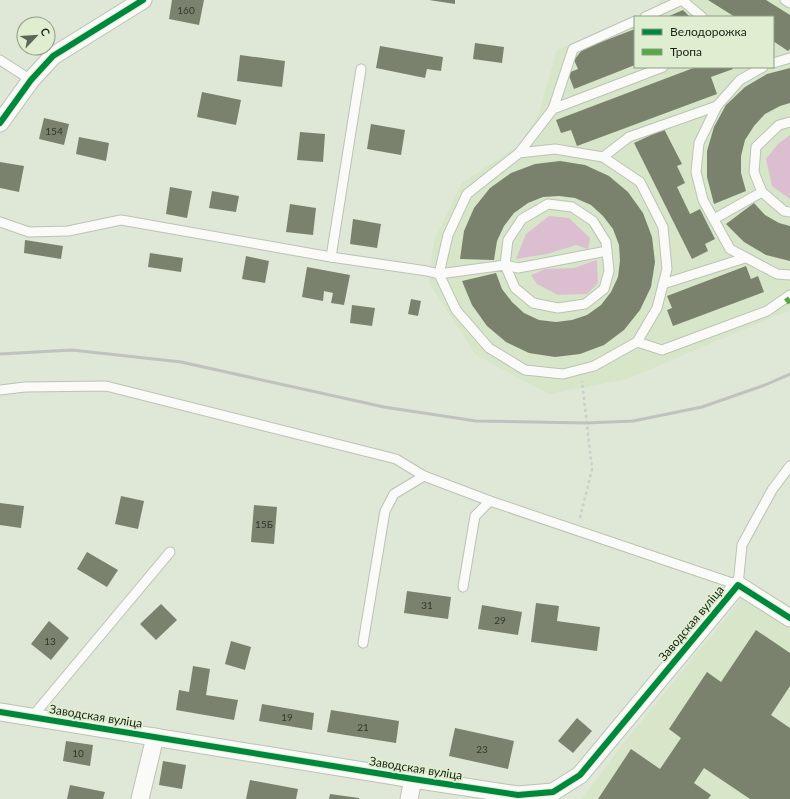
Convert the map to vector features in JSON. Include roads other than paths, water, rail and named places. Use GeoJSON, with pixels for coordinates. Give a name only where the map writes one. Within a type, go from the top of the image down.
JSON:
{"type":"FeatureCollection","features":[{"type":"Feature","properties":{"kind":"street"},"geometry":{"type":"LineString","coordinates":[[0,123],[30,80],[53,56],[143,0]]}},
{"type":"Feature","properties":{"kind":"street"},"geometry":{"type":"LineString","coordinates":[[738,584],[790,618]]}},
{"type":"Feature","properties":{"kind":"street","name":"Заводская вуліца"},"geometry":{"type":"LineString","coordinates":[[0,712],[518,795],[553,792],[580,775],[738,584]]}},
{"type":"Feature","properties":{"kind":"street"},"geometry":{"type":"LineString","coordinates":[[140,799],[155,737]]}},
{"type":"Feature","properties":{"kind":"street"},"geometry":{"type":"LineString","coordinates":[[409,799],[413,779]]}},
{"type":"Feature","properties":{"kind":"lane"},"geometry":{"type":"LineString","coordinates":[[647,16],[682,0],[701,16]]}},
{"type":"Feature","properties":{"kind":"lane"},"geometry":{"type":"LineString","coordinates":[[785,0],[790,3]]}},
{"type":"Feature","properties":{"kind":"lane"},"geometry":{"type":"LineString","coordinates":[[519,153],[555,149],[603,157],[640,182],[663,227],[667,269],[657,308],[637,342],[594,366],[563,374],[525,370],[489,348],[456,310],[439,274],[448,235],[467,194],[519,153],[553,109],[573,49],[634,21]]}},
{"type":"Feature","properties":{"kind":"lane"},"geometry":{"type":"LineString","coordinates":[[774,63],[790,58]]}},
{"type":"Feature","properties":{"kind":"lane"},"geometry":{"type":"LineString","coordinates":[[0,60],[30,80]]}},
{"type":"Feature","properties":{"kind":"lane"},"geometry":{"type":"LineString","coordinates":[[553,109],[660,68]]}},
{"type":"Feature","properties":{"kind":"lane"},"geometry":{"type":"LineString","coordinates":[[761,68],[740,80],[717,106],[699,143],[696,172],[704,200],[730,249],[777,274],[790,275]]}},
{"type":"Feature","properties":{"kind":"lane"},"geometry":{"type":"LineString","coordinates":[[331,257],[361,69]]}},
{"type":"Feature","properties":{"kind":"lane"},"geometry":{"type":"LineString","coordinates":[[603,157],[629,137],[717,106]]}},
{"type":"Feature","properties":{"kind":"lane"},"geometry":{"type":"LineString","coordinates":[[790,122],[779,125],[756,147],[754,172],[762,192],[784,211],[790,212]]}},
{"type":"Feature","properties":{"kind":"lane"},"geometry":{"type":"LineString","coordinates":[[714,219],[762,192]]}},
{"type":"Feature","properties":{"kind":"lane"},"geometry":{"type":"LineString","coordinates":[[548,204],[572,207],[593,221],[606,242],[609,271],[604,289],[585,304],[558,308],[533,303],[515,288],[505,265],[508,240],[522,219],[548,204]]}},
{"type":"Feature","properties":{"kind":"lane"},"geometry":{"type":"LineString","coordinates":[[0,222],[29,232],[68,231],[121,220],[331,257],[439,274],[505,265],[518,268],[607,251]]}},
{"type":"Feature","properties":{"kind":"lane"},"geometry":{"type":"LineString","coordinates":[[663,284],[745,258]]}},
{"type":"Feature","properties":{"kind":"lane"},"geometry":{"type":"LineString","coordinates":[[637,342],[662,350],[767,311],[790,295]]}},
{"type":"Feature","properties":{"kind":"lane"},"geometry":{"type":"LineString","coordinates":[[0,390],[25,387],[106,386],[396,459],[424,476],[490,501],[738,584],[742,545],[772,490],[790,466]]}},
{"type":"Feature","properties":{"kind":"lane"},"geometry":{"type":"LineString","coordinates":[[363,643],[385,511],[394,494],[424,476]]}},
{"type":"Feature","properties":{"kind":"lane"},"geometry":{"type":"LineString","coordinates":[[463,587],[475,516],[490,501]]}},
{"type":"Feature","properties":{"kind":"lane"},"geometry":{"type":"LineString","coordinates":[[32,717],[170,552]]}},
{"type":"Feature","properties":{"kind":"railway"},"geometry":{"type":"LineString","coordinates":[[0,354],[72,350],[181,362],[384,407],[476,421],[586,423],[633,421],[702,407],[765,385],[790,374]]}}]}
